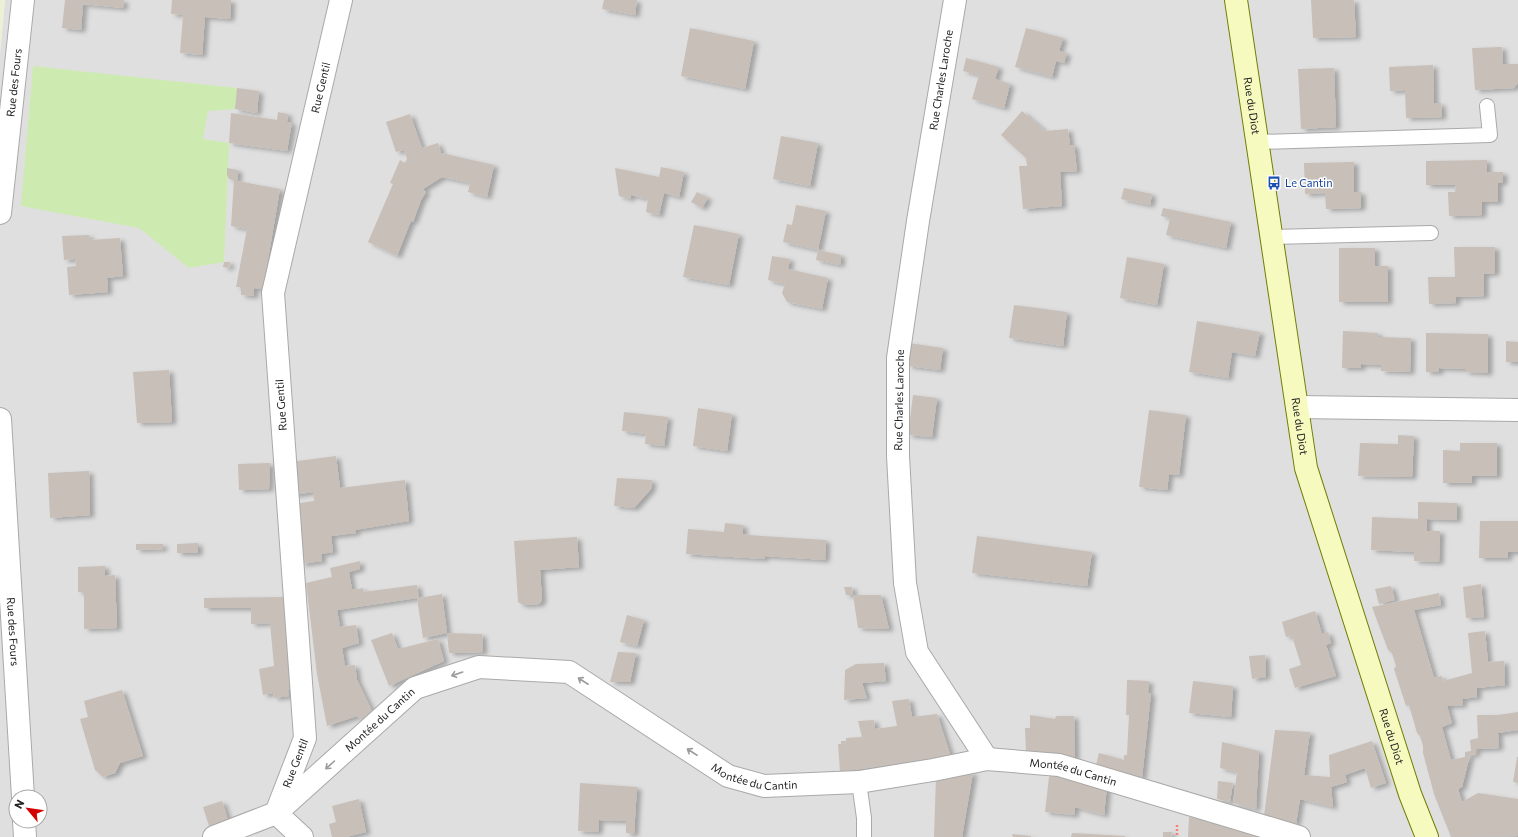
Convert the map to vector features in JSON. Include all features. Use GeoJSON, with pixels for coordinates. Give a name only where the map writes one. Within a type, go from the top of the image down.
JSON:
{"type":"FeatureCollection","features":[{"type":"Feature","properties":{"kind":"street","name":"Rue des Fours"},"geometry":{"type":"LineString","coordinates":[[0,213],[23,0]]}},
{"type":"Feature","properties":{"kind":"street","name":"Rue Gentil"},"geometry":{"type":"LineString","coordinates":[[276,813],[305,738],[272,293],[341,0]]}},
{"type":"Feature","properties":{"kind":"street","name":"Rue Charles Laroche"},"geometry":{"type":"LineString","coordinates":[[955,0],[918,221],[898,358],[898,456],[905,583],[917,652],[986,759]]}},
{"type":"Feature","properties":{"kind":"street","name":"Rue du Diot"},"geometry":{"type":"LineString","coordinates":[[1236,0],[1306,468],[1410,794],[1427,837]]}},
{"type":"Feature","properties":{"kind":"street"},"geometry":{"type":"LineString","coordinates":[[1297,407],[1518,410]]}},
{"type":"Feature","properties":{"kind":"street","name":"Rue des Fours"},"geometry":{"type":"LineString","coordinates":[[0,419],[23,789]]}},
{"type":"Feature","properties":{"kind":"street","name":"Montée du Cantin"},"geometry":{"type":"LineString","coordinates":[[276,813],[415,688],[479,667],[569,672],[728,776],[764,786],[859,782],[933,770],[986,759],[1060,765],[1299,837]]}},
{"type":"Feature","properties":{"kind":"street"},"geometry":{"type":"LineString","coordinates":[[214,837],[276,813],[302,837]]}},
{"type":"Feature","properties":{"kind":"lane"},"geometry":{"type":"LineString","coordinates":[[1258,142],[1490,135],[1486,106]]}},
{"type":"Feature","properties":{"kind":"lane"},"geometry":{"type":"LineString","coordinates":[[1272,237],[1432,233]]}},
{"type":"Feature","properties":{"kind":"lane"},"geometry":{"type":"LineString","coordinates":[[859,782],[864,818],[864,837]]}},
{"type":"Feature","properties":{"kind":"shaded area"},"geometry":{"type":"Polygon","coordinates":[[[5,0],[1518,0],[1518,837],[0,837],[0,53],[5,0]]]}},
{"type":"Feature","properties":{"kind":"green space"},"geometry":{"type":"Polygon","coordinates":[[[0,0],[5,0],[0,53],[0,0]]]}},
{"type":"Feature","properties":{"kind":"green space"},"geometry":{"type":"Polygon","coordinates":[[[33,66],[237,88],[235,109],[208,111],[203,139],[229,143],[224,262],[189,268],[139,228],[21,206],[33,66]]]}},
{"type":"Feature","properties":{"kind":"building"},"geometry":{"type":"Polygon","coordinates":[[[65,0],[124,0],[123,8],[83,4],[81,30],[62,28],[65,0]]]}},
{"type":"Feature","properties":{"kind":"building"},"geometry":{"type":"Polygon","coordinates":[[[172,0],[231,0],[230,19],[205,17],[202,55],[180,53],[183,15],[171,14],[172,0]]]}},
{"type":"Feature","properties":{"kind":"building"},"geometry":{"type":"Polygon","coordinates":[[[604,0],[637,0],[635,15],[602,9],[604,0]]]}},
{"type":"Feature","properties":{"kind":"building"},"geometry":{"type":"Polygon","coordinates":[[[1311,0],[1354,0],[1356,37],[1313,38],[1311,0]]]}},
{"type":"Feature","properties":{"kind":"building"},"geometry":{"type":"Polygon","coordinates":[[[690,28],[754,41],[745,89],[681,76],[690,28]]]}},
{"type":"Feature","properties":{"kind":"building"},"geometry":{"type":"Polygon","coordinates":[[[1026,28],[1063,38],[1059,51],[1067,53],[1064,63],[1056,61],[1052,77],[1015,67],[1026,28]]]}},
{"type":"Feature","properties":{"kind":"building"},"geometry":{"type":"Polygon","coordinates":[[[1502,47],[1503,64],[1518,64],[1518,83],[1514,88],[1475,90],[1472,48],[1502,47]]]}},
{"type":"Feature","properties":{"kind":"building"},"geometry":{"type":"Polygon","coordinates":[[[966,58],[999,67],[995,79],[1010,84],[1004,108],[972,99],[979,75],[963,71],[966,58]]]}},
{"type":"Feature","properties":{"kind":"building"},"geometry":{"type":"Polygon","coordinates":[[[1433,65],[1434,103],[1441,103],[1442,117],[1406,118],[1405,90],[1390,91],[1389,67],[1433,65]]]}},
{"type":"Feature","properties":{"kind":"building"},"geometry":{"type":"Polygon","coordinates":[[[1334,68],[1336,127],[1301,129],[1298,69],[1334,68]]]}},
{"type":"Feature","properties":{"kind":"building"},"geometry":{"type":"Polygon","coordinates":[[[237,88],[259,91],[257,113],[235,109],[237,88]]]}},
{"type":"Feature","properties":{"kind":"building"},"geometry":{"type":"Polygon","coordinates":[[[1022,111],[1045,131],[1068,129],[1070,145],[1074,145],[1077,171],[1060,172],[1062,206],[1023,209],[1019,166],[1027,166],[1026,158],[1001,135],[1022,111]]]}},
{"type":"Feature","properties":{"kind":"building"},"geometry":{"type":"Polygon","coordinates":[[[278,112],[288,114],[287,122],[292,122],[287,151],[229,143],[231,113],[277,120],[278,112]]]}},
{"type":"Feature","properties":{"kind":"building"},"geometry":{"type":"Polygon","coordinates":[[[410,114],[422,148],[438,143],[441,153],[494,165],[487,197],[468,192],[470,183],[442,177],[423,189],[426,192],[421,200],[413,222],[411,221],[397,256],[368,242],[393,184],[390,183],[400,160],[405,163],[407,159],[404,150],[396,152],[386,122],[410,114]]]}},
{"type":"Feature","properties":{"kind":"building"},"geometry":{"type":"Polygon","coordinates":[[[781,136],[818,143],[810,186],[773,179],[781,136]]]}},
{"type":"Feature","properties":{"kind":"building"},"geometry":{"type":"Polygon","coordinates":[[[1487,160],[1487,172],[1503,172],[1503,182],[1498,183],[1498,202],[1482,202],[1482,215],[1449,216],[1448,192],[1455,192],[1456,185],[1426,185],[1426,161],[1487,160]]]}},
{"type":"Feature","properties":{"kind":"building"},"geometry":{"type":"Polygon","coordinates":[[[1354,162],[1354,192],[1361,192],[1361,208],[1326,209],[1325,193],[1305,194],[1304,163],[1354,162]]]}},
{"type":"Feature","properties":{"kind":"building"},"geometry":{"type":"Polygon","coordinates":[[[661,167],[684,172],[679,197],[664,193],[659,215],[646,212],[648,199],[631,195],[630,199],[619,196],[615,168],[659,177],[661,167]]]}},
{"type":"Feature","properties":{"kind":"building"},"geometry":{"type":"Polygon","coordinates":[[[227,168],[238,170],[237,181],[280,189],[263,289],[254,288],[254,296],[241,295],[241,287],[236,287],[247,229],[231,226],[234,180],[229,179],[227,175],[227,168]]]}},
{"type":"Feature","properties":{"kind":"building"},"geometry":{"type":"Polygon","coordinates":[[[1124,188],[1152,194],[1150,205],[1121,199],[1124,188]]]}},
{"type":"Feature","properties":{"kind":"building"},"geometry":{"type":"Polygon","coordinates":[[[697,192],[708,198],[702,208],[691,202],[697,192]]]}},
{"type":"Feature","properties":{"kind":"building"},"geometry":{"type":"Polygon","coordinates":[[[796,205],[826,211],[818,250],[783,242],[787,224],[792,225],[796,205]]]}},
{"type":"Feature","properties":{"kind":"building"},"geometry":{"type":"Polygon","coordinates":[[[1163,208],[1231,222],[1226,248],[1166,235],[1170,218],[1161,216],[1163,208]]]}},
{"type":"Feature","properties":{"kind":"building"},"geometry":{"type":"Polygon","coordinates":[[[694,225],[739,234],[729,285],[683,277],[694,225]]]}},
{"type":"Feature","properties":{"kind":"building"},"geometry":{"type":"Polygon","coordinates":[[[89,235],[90,240],[120,238],[123,276],[107,278],[108,292],[69,295],[67,267],[76,266],[75,259],[64,260],[62,236],[89,235]]]}},
{"type":"Feature","properties":{"kind":"building"},"geometry":{"type":"Polygon","coordinates":[[[1454,247],[1495,247],[1495,273],[1484,274],[1484,296],[1456,297],[1456,303],[1429,304],[1428,277],[1455,277],[1454,247]]]}},
{"type":"Feature","properties":{"kind":"building"},"geometry":{"type":"Polygon","coordinates":[[[1339,248],[1375,248],[1375,266],[1388,266],[1388,302],[1339,302],[1339,248]]]}},
{"type":"Feature","properties":{"kind":"building"},"geometry":{"type":"Polygon","coordinates":[[[818,250],[841,255],[840,265],[816,260],[818,250]]]}},
{"type":"Feature","properties":{"kind":"building"},"geometry":{"type":"Polygon","coordinates":[[[772,256],[790,259],[788,269],[828,278],[822,309],[787,302],[782,293],[785,284],[768,280],[772,256]]]}},
{"type":"Feature","properties":{"kind":"building"},"geometry":{"type":"Polygon","coordinates":[[[1127,257],[1164,264],[1157,305],[1120,298],[1127,257]]]}},
{"type":"Feature","properties":{"kind":"building"},"geometry":{"type":"Polygon","coordinates":[[[224,262],[230,262],[229,268],[223,267],[224,262]]]}},
{"type":"Feature","properties":{"kind":"building"},"geometry":{"type":"Polygon","coordinates":[[[1014,305],[1067,312],[1063,346],[1009,338],[1014,305]]]}},
{"type":"Feature","properties":{"kind":"building"},"geometry":{"type":"Polygon","coordinates":[[[1197,321],[1260,332],[1255,356],[1232,352],[1228,378],[1189,372],[1197,321]]]}},
{"type":"Feature","properties":{"kind":"building"},"geometry":{"type":"Polygon","coordinates":[[[1343,331],[1378,333],[1378,337],[1411,338],[1410,372],[1381,371],[1381,365],[1361,364],[1361,368],[1342,368],[1343,331]]]}},
{"type":"Feature","properties":{"kind":"building"},"geometry":{"type":"Polygon","coordinates":[[[1426,333],[1488,334],[1488,373],[1465,372],[1465,369],[1439,368],[1439,372],[1426,372],[1426,333]]]}},
{"type":"Feature","properties":{"kind":"building"},"geometry":{"type":"Polygon","coordinates":[[[1506,341],[1518,342],[1518,362],[1506,362],[1506,341]]]}},
{"type":"Feature","properties":{"kind":"building"},"geometry":{"type":"Polygon","coordinates":[[[909,343],[943,348],[940,370],[908,366],[909,343]]]}},
{"type":"Feature","properties":{"kind":"building"},"geometry":{"type":"Polygon","coordinates":[[[169,370],[172,422],[137,423],[133,372],[169,370]]]}},
{"type":"Feature","properties":{"kind":"building"},"geometry":{"type":"Polygon","coordinates":[[[913,395],[937,398],[932,437],[908,435],[913,395]]]}},
{"type":"Feature","properties":{"kind":"building"},"geometry":{"type":"Polygon","coordinates":[[[698,408],[732,414],[727,451],[693,446],[698,408]]]}},
{"type":"Feature","properties":{"kind":"building"},"geometry":{"type":"Polygon","coordinates":[[[1149,410],[1186,415],[1179,475],[1169,474],[1167,490],[1139,487],[1149,410]]]}},
{"type":"Feature","properties":{"kind":"building"},"geometry":{"type":"Polygon","coordinates":[[[624,412],[668,417],[664,446],[645,444],[646,434],[622,431],[624,412]]]}},
{"type":"Feature","properties":{"kind":"building"},"geometry":{"type":"Polygon","coordinates":[[[1398,435],[1414,436],[1412,477],[1358,476],[1360,443],[1398,444],[1398,435]]]}},
{"type":"Feature","properties":{"kind":"building"},"geometry":{"type":"Polygon","coordinates":[[[1460,443],[1497,443],[1497,476],[1472,476],[1472,483],[1443,483],[1443,450],[1460,451],[1460,443]]]}},
{"type":"Feature","properties":{"kind":"building"},"geometry":{"type":"Polygon","coordinates":[[[336,456],[340,488],[405,480],[409,521],[355,530],[356,533],[331,536],[333,552],[321,554],[322,561],[301,564],[294,504],[314,501],[313,492],[293,495],[290,462],[336,456]]]}},
{"type":"Feature","properties":{"kind":"building"},"geometry":{"type":"Polygon","coordinates":[[[270,463],[269,489],[239,490],[238,464],[270,463]]]}},
{"type":"Feature","properties":{"kind":"building"},"geometry":{"type":"Polygon","coordinates":[[[89,471],[90,515],[50,518],[48,473],[89,471]]]}},
{"type":"Feature","properties":{"kind":"building"},"geometry":{"type":"Polygon","coordinates":[[[617,478],[652,480],[651,489],[634,508],[614,506],[617,478]]]}},
{"type":"Feature","properties":{"kind":"building"},"geometry":{"type":"Polygon","coordinates":[[[1418,502],[1457,503],[1457,520],[1427,519],[1427,531],[1440,531],[1439,562],[1414,561],[1414,552],[1371,550],[1372,517],[1418,519],[1418,502]]]}},
{"type":"Feature","properties":{"kind":"building"},"geometry":{"type":"Polygon","coordinates":[[[1480,521],[1518,521],[1518,552],[1508,552],[1508,558],[1479,558],[1480,521]]]}},
{"type":"Feature","properties":{"kind":"building"},"geometry":{"type":"Polygon","coordinates":[[[725,523],[743,525],[743,534],[748,535],[826,540],[825,560],[765,556],[764,559],[686,554],[688,529],[724,532],[725,523]]]}},
{"type":"Feature","properties":{"kind":"building"},"geometry":{"type":"Polygon","coordinates":[[[977,536],[1092,552],[1087,586],[972,573],[977,536]]]}},
{"type":"Feature","properties":{"kind":"building"},"geometry":{"type":"Polygon","coordinates":[[[577,537],[579,567],[540,570],[542,600],[539,604],[523,605],[518,602],[514,541],[577,537]]]}},
{"type":"Feature","properties":{"kind":"building"},"geometry":{"type":"Polygon","coordinates":[[[198,543],[198,553],[177,553],[177,544],[198,543]]]}},
{"type":"Feature","properties":{"kind":"building"},"geometry":{"type":"Polygon","coordinates":[[[136,544],[163,544],[163,549],[136,550],[136,544]]]}},
{"type":"Feature","properties":{"kind":"building"},"geometry":{"type":"Polygon","coordinates":[[[360,561],[360,569],[349,572],[352,590],[363,588],[363,592],[417,585],[419,598],[442,594],[447,633],[423,638],[417,598],[337,610],[340,627],[356,625],[359,643],[342,648],[345,666],[355,665],[357,680],[372,711],[364,722],[357,716],[327,726],[317,674],[306,583],[332,577],[330,568],[360,561]]]}},
{"type":"Feature","properties":{"kind":"building"},"geometry":{"type":"Polygon","coordinates":[[[105,566],[105,576],[115,575],[117,628],[84,629],[84,592],[78,592],[78,567],[105,566]]]}},
{"type":"Feature","properties":{"kind":"building"},"geometry":{"type":"Polygon","coordinates":[[[1481,584],[1484,617],[1466,618],[1463,587],[1481,584]]]}},
{"type":"Feature","properties":{"kind":"building"},"geometry":{"type":"Polygon","coordinates":[[[1391,586],[1395,600],[1379,604],[1375,589],[1391,586]]]}},
{"type":"Feature","properties":{"kind":"building"},"geometry":{"type":"Polygon","coordinates":[[[844,587],[852,587],[853,595],[846,595],[844,587]]]}},
{"type":"Feature","properties":{"kind":"building"},"geometry":{"type":"Polygon","coordinates":[[[1439,593],[1441,605],[1414,610],[1434,678],[1442,676],[1443,681],[1472,673],[1468,633],[1485,631],[1488,662],[1504,661],[1505,685],[1477,688],[1477,697],[1462,699],[1463,705],[1447,706],[1452,723],[1442,727],[1451,760],[1465,757],[1465,752],[1471,751],[1470,740],[1478,738],[1477,715],[1498,715],[1518,712],[1518,730],[1498,733],[1499,748],[1476,749],[1476,754],[1470,755],[1462,787],[1458,789],[1462,802],[1478,793],[1518,799],[1518,836],[1451,837],[1434,794],[1423,753],[1423,746],[1420,736],[1417,733],[1409,705],[1406,706],[1394,669],[1396,666],[1392,653],[1388,650],[1372,607],[1439,593]]]}},
{"type":"Feature","properties":{"kind":"building"},"geometry":{"type":"Polygon","coordinates":[[[853,595],[881,595],[889,629],[858,628],[853,595]]]}},
{"type":"Feature","properties":{"kind":"building"},"geometry":{"type":"Polygon","coordinates":[[[286,597],[297,688],[288,690],[289,696],[274,698],[273,693],[263,695],[259,669],[274,666],[270,623],[251,624],[251,608],[204,608],[204,598],[286,597]]]}},
{"type":"Feature","properties":{"kind":"building"},"geometry":{"type":"Polygon","coordinates":[[[1315,611],[1322,634],[1328,632],[1331,643],[1326,645],[1336,676],[1295,688],[1289,669],[1301,665],[1292,636],[1286,637],[1282,622],[1315,611]]]}},
{"type":"Feature","properties":{"kind":"building"},"geometry":{"type":"Polygon","coordinates":[[[627,615],[644,620],[637,646],[620,642],[627,615]]]}},
{"type":"Feature","properties":{"kind":"building"},"geometry":{"type":"Polygon","coordinates":[[[392,633],[398,649],[438,639],[444,661],[389,686],[371,640],[392,633]]]}},
{"type":"Feature","properties":{"kind":"building"},"geometry":{"type":"Polygon","coordinates":[[[447,633],[482,634],[483,652],[449,653],[447,633]]]}},
{"type":"Feature","properties":{"kind":"building"},"geometry":{"type":"Polygon","coordinates":[[[618,652],[636,653],[630,682],[610,682],[618,652]]]}},
{"type":"Feature","properties":{"kind":"building"},"geometry":{"type":"Polygon","coordinates":[[[1265,655],[1266,677],[1252,679],[1249,656],[1265,655]]]}},
{"type":"Feature","properties":{"kind":"building"},"geometry":{"type":"Polygon","coordinates":[[[884,663],[886,681],[862,683],[867,698],[844,700],[845,670],[856,664],[884,663]]]}},
{"type":"Feature","properties":{"kind":"building"},"geometry":{"type":"Polygon","coordinates":[[[1127,680],[1149,681],[1148,693],[1151,693],[1142,778],[1096,765],[1099,753],[1124,760],[1124,755],[1127,755],[1129,715],[1126,715],[1127,680]]]}},
{"type":"Feature","properties":{"kind":"building"},"geometry":{"type":"Polygon","coordinates":[[[1193,681],[1233,686],[1231,717],[1189,713],[1193,681]]]}},
{"type":"Feature","properties":{"kind":"building"},"geometry":{"type":"Polygon","coordinates":[[[122,690],[143,756],[120,763],[115,773],[103,777],[95,770],[80,719],[88,717],[84,701],[122,690]]]}},
{"type":"Feature","properties":{"kind":"building"},"geometry":{"type":"Polygon","coordinates":[[[909,699],[912,717],[937,714],[951,757],[904,766],[903,763],[840,772],[838,744],[841,744],[841,741],[846,741],[846,738],[862,737],[858,721],[874,720],[875,729],[897,726],[892,701],[909,699]]]}},
{"type":"Feature","properties":{"kind":"building"},"geometry":{"type":"Polygon","coordinates":[[[1030,715],[1055,719],[1056,716],[1074,716],[1075,759],[1026,752],[1025,728],[1030,728],[1030,715]]]}},
{"type":"Feature","properties":{"kind":"building"},"geometry":{"type":"Polygon","coordinates":[[[1275,730],[1310,732],[1304,775],[1330,777],[1329,755],[1372,741],[1386,783],[1371,788],[1365,768],[1345,775],[1347,782],[1331,787],[1333,807],[1300,799],[1296,824],[1264,816],[1275,730]]]}},
{"type":"Feature","properties":{"kind":"building"},"geometry":{"type":"Polygon","coordinates":[[[1222,742],[1259,751],[1256,809],[1233,803],[1237,772],[1220,768],[1222,742]]]}},
{"type":"Feature","properties":{"kind":"building"},"geometry":{"type":"Polygon","coordinates":[[[1518,757],[1518,783],[1513,782],[1518,757]]]}},
{"type":"Feature","properties":{"kind":"building"},"geometry":{"type":"Polygon","coordinates":[[[973,772],[962,837],[934,837],[936,776],[973,772]]]}},
{"type":"Feature","properties":{"kind":"building"},"geometry":{"type":"Polygon","coordinates":[[[1057,773],[1107,786],[1104,815],[1075,807],[1074,815],[1045,812],[1049,777],[1057,773]]]}},
{"type":"Feature","properties":{"kind":"building"},"geometry":{"type":"Polygon","coordinates":[[[1218,781],[1233,783],[1230,802],[1217,799],[1218,781]]]}},
{"type":"Feature","properties":{"kind":"building"},"geometry":{"type":"Polygon","coordinates":[[[580,783],[637,787],[634,834],[626,833],[626,821],[599,820],[598,832],[578,831],[580,783]]]}},
{"type":"Feature","properties":{"kind":"building"},"geometry":{"type":"Polygon","coordinates":[[[359,799],[366,832],[346,837],[332,837],[329,824],[336,822],[332,806],[359,799]]]}},
{"type":"Feature","properties":{"kind":"building"},"geometry":{"type":"Polygon","coordinates":[[[222,801],[228,820],[209,826],[203,807],[222,801]]]}},
{"type":"Feature","properties":{"kind":"building"},"geometry":{"type":"Polygon","coordinates":[[[1189,817],[1211,819],[1264,837],[1188,837],[1189,817]]]}},
{"type":"Feature","properties":{"kind":"building"},"geometry":{"type":"Polygon","coordinates":[[[1163,832],[1172,832],[1171,837],[1163,837],[1163,832]]]}},
{"type":"Feature","properties":{"kind":"building"},"geometry":{"type":"Polygon","coordinates":[[[1072,833],[1125,836],[1125,837],[1071,837],[1072,833]]]}},
{"type":"Feature","properties":{"kind":"building"},"geometry":{"type":"Polygon","coordinates":[[[1012,834],[1031,836],[1031,837],[1013,837],[1012,834]]]}},
{"type":"Feature","properties":{"kind":"place","name":"Le Cantin"},"geometry":{"type":"Point","coordinates":[1274,183]}}]}
